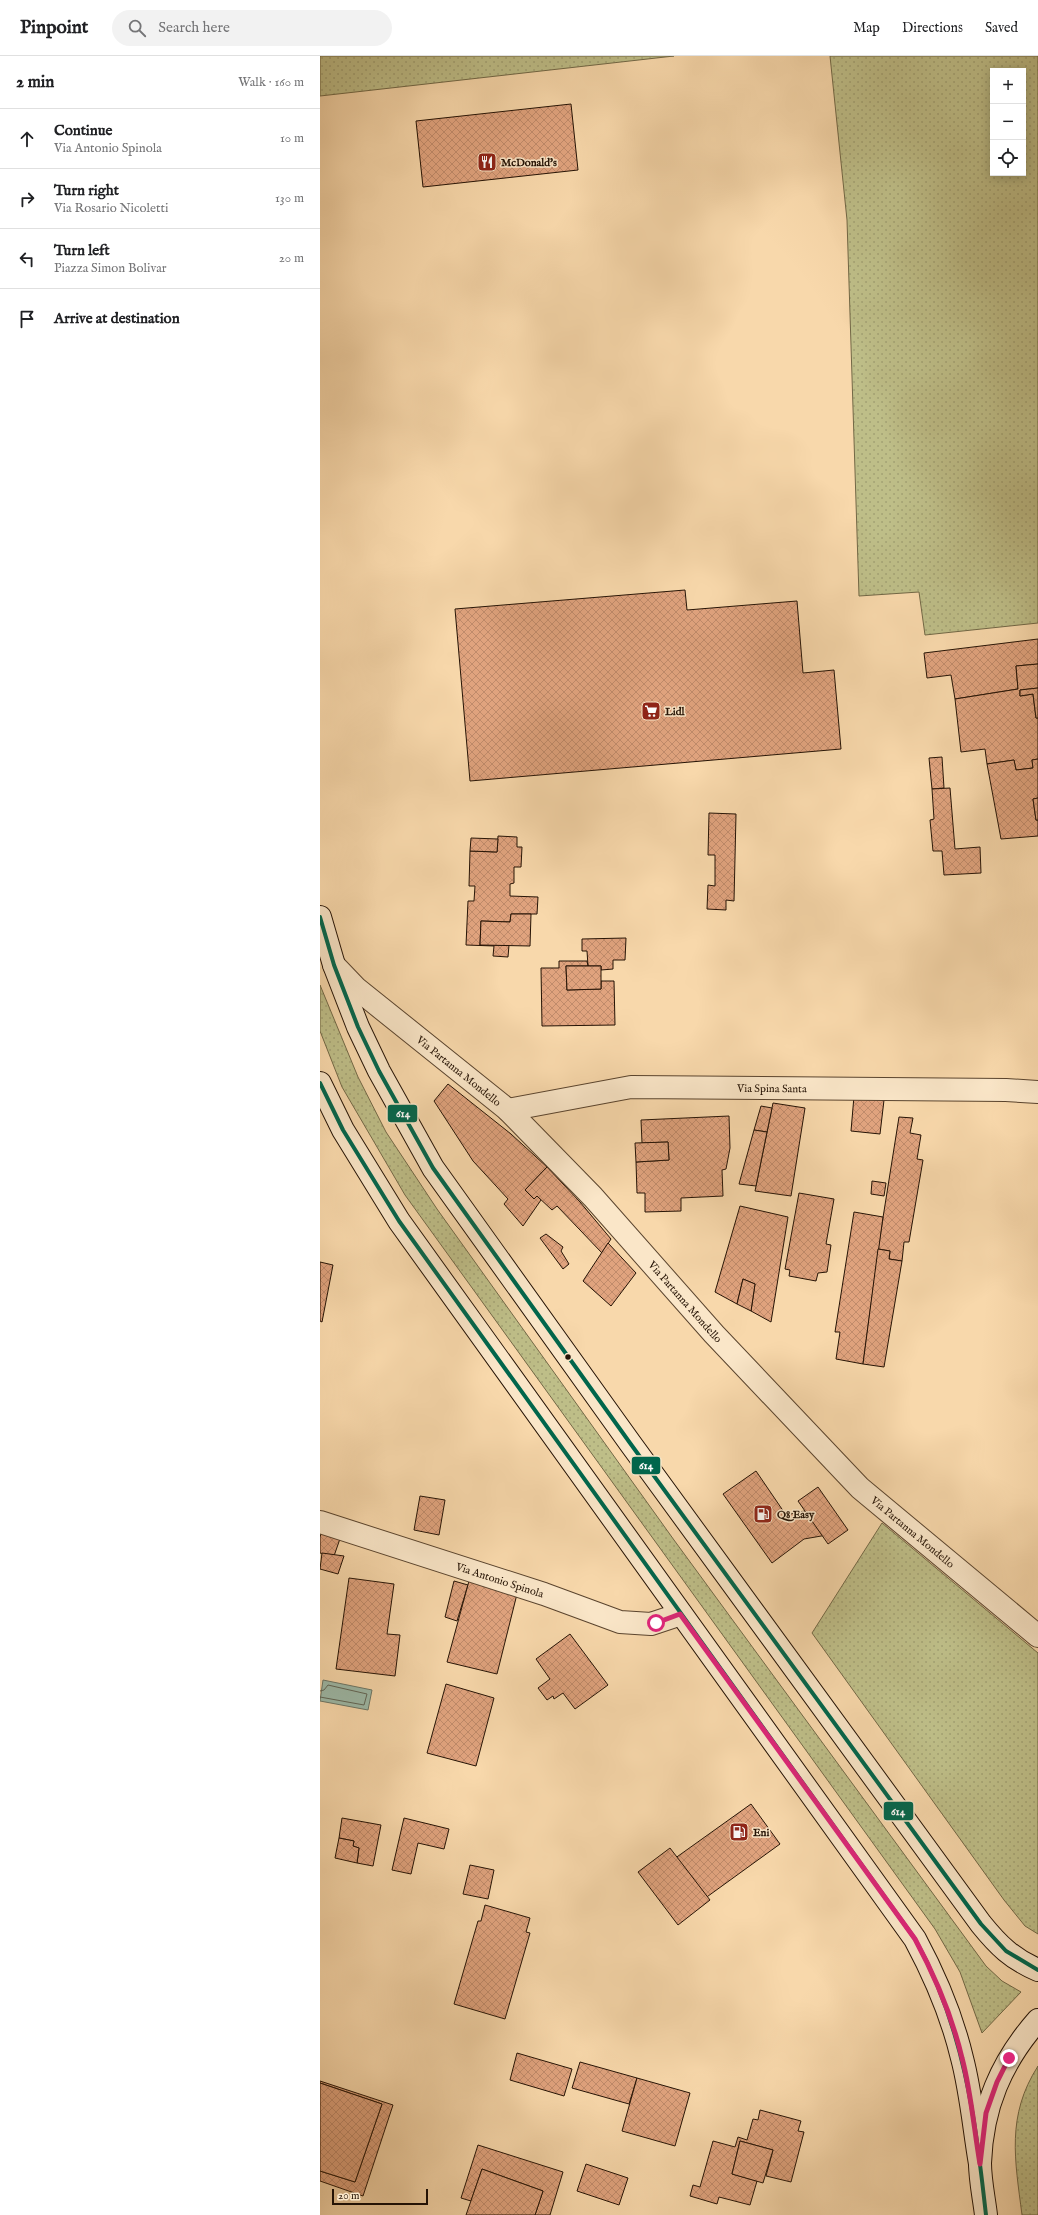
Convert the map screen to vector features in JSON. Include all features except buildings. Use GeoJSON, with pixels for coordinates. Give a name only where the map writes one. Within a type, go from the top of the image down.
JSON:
{"type":"FeatureCollection","features":[{"type":"Feature","properties":{"kind":"main road"},"geometry":{"type":"LineString","coordinates":[[320,917],[334,965],[379,1071],[423,1152],[465,1215],[981,1924],[1000,1947],[1025,1964],[1038,1970]]}},
{"type":"Feature","properties":{"kind":"main road","name":"Via Partanna Mondello"},"geometry":{"type":"LineString","coordinates":[[334,965],[356,988],[508,1110],[593,1197],[714,1334],[860,1488],[1038,1636]]}},
{"type":"Feature","properties":{"kind":"main road"},"geometry":{"type":"LineString","coordinates":[[320,1083],[343,1130],[399,1221],[915,1939],[942,1994],[963,2060],[980,2164],[986,2215]]}},
{"type":"Feature","properties":{"kind":"main road","name":"Via Spina Santa"},"geometry":{"type":"LineString","coordinates":[[508,1110],[631,1087],[1006,1090],[1038,1092]]}},
{"type":"Feature","properties":{"kind":"main road","name":"Via Antonio Spinola"},"geometry":{"type":"LineString","coordinates":[[320,1522],[544,1594],[620,1622],[651,1624],[680,1614]]}},
{"type":"Feature","properties":{"kind":"main road"},"geometry":{"type":"LineString","coordinates":[[980,2164],[986,2113],[997,2082],[1009,2058],[1038,2020]]}},
{"type":"Feature","properties":{"kind":"green space"},"geometry":{"type":"Polygon","coordinates":[[[320,56],[674,56],[320,96],[320,56]]]}},
{"type":"Feature","properties":{"kind":"green space"},"geometry":{"type":"Polygon","coordinates":[[[830,56],[1038,56],[1038,623],[925,635],[919,592],[859,596],[847,220],[830,56]]]}},
{"type":"Feature","properties":{"kind":"green space"},"geometry":{"type":"Polygon","coordinates":[[[320,985],[358,1077],[386,1132],[437,1209],[674,1540],[986,1966],[1002,1981],[1021,1992],[982,2033],[960,1972],[935,1929],[405,1195],[342,1087],[320,1031],[320,985]]]}},
{"type":"Feature","properties":{"kind":"green space"},"geometry":{"type":"Polygon","coordinates":[[[882,1523],[1038,1653],[1038,1934],[1025,1926],[1004,1900],[812,1633],[882,1523]]]}},
{"type":"Feature","properties":{"kind":"green space"},"geometry":{"type":"Polygon","coordinates":[[[1038,2066],[1038,2215],[1022,2215],[1017,2176],[1015,2139],[1021,2103],[1038,2066]]]}},
{"type":"Feature","properties":{"kind":"water"},"geometry":{"type":"Polygon","coordinates":[[[323,1680],[372,1690],[368,1710],[320,1701],[323,1680]]]}},
{"type":"Feature","properties":{"kind":"transit line","name":"614"},"geometry":{"type":"LineString","coordinates":[[320,917],[334,965],[358,1027],[379,1071],[433,1168],[630,1443],[981,1924],[1006,1951],[1038,1970]]}},
{"type":"Feature","properties":{"kind":"transit line","name":"614"},"geometry":{"type":"LineString","coordinates":[[320,1083],[343,1130],[399,1221],[915,1939],[932,1972],[945,2005],[965,2073],[972,2108],[986,2215]]}},
{"type":"Feature","properties":{"kind":"place","name":"McDonald's"},"geometry":{"type":"Point","coordinates":[487,162]}},
{"type":"Feature","properties":{"kind":"place","name":"Lidl"},"geometry":{"type":"Point","coordinates":[651,711]}},
{"type":"Feature","properties":{"kind":"place","name":"Q8 Easy"},"geometry":{"type":"Point","coordinates":[763,1514]}},
{"type":"Feature","properties":{"kind":"place","name":"Eni"},"geometry":{"type":"Point","coordinates":[739,1832]}},
{"type":"Feature","properties":{"kind":"route"},"geometry":{"type":"LineString","coordinates":[[656,1623],[680,1614],[915,1939],[942,1994],[963,2060],[980,2164],[986,2113],[997,2082],[1009,2058]]}}]}
